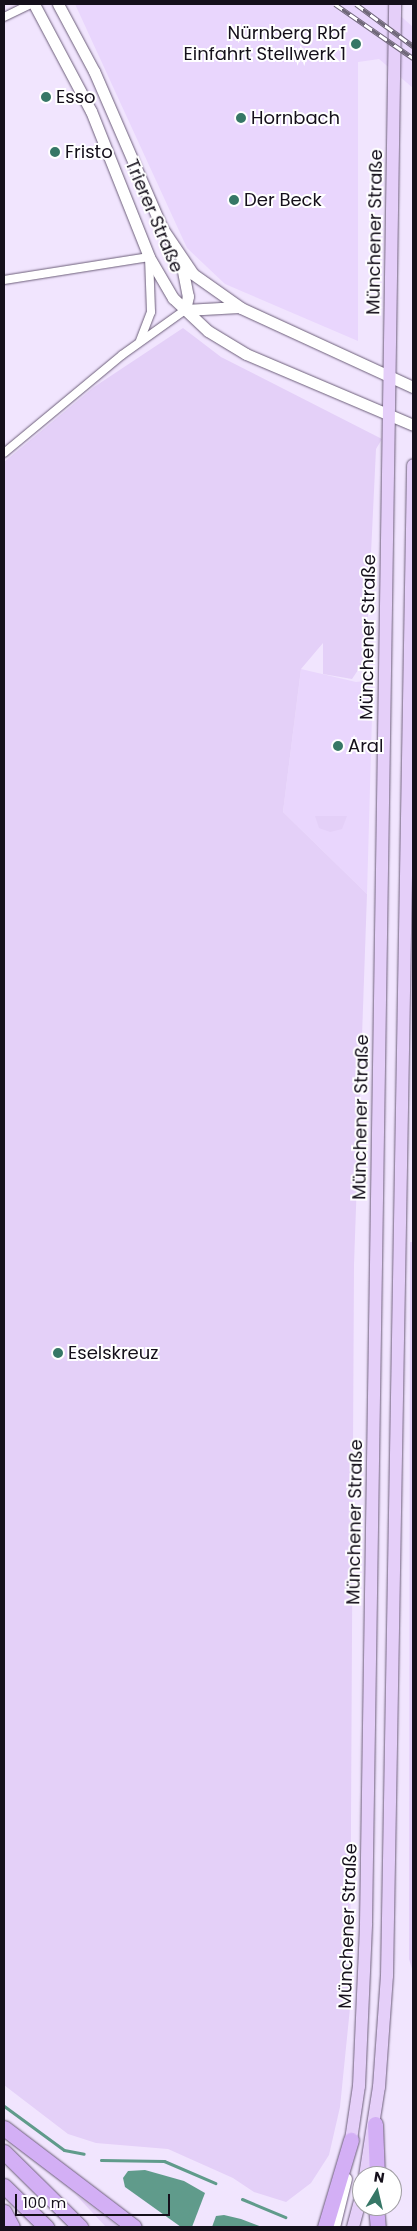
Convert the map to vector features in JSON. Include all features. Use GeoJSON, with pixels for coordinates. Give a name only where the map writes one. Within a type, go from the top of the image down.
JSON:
{"type":"FeatureCollection","features":[{"type":"Feature","properties":{"kind":"highway"},"geometry":{"type":"LineString","coordinates":[[375,2124],[377,2166]]}},
{"type":"Feature","properties":{"kind":"highway"},"geometry":{"type":"LineString","coordinates":[[4,2128],[134,2227]]}},
{"type":"Feature","properties":{"kind":"highway"},"geometry":{"type":"LineString","coordinates":[[325,2227],[335,2206],[351,2140]]}},
{"type":"Feature","properties":{"kind":"highway"},"geometry":{"type":"LineString","coordinates":[[4,2152],[80,2227]]}},
{"type":"Feature","properties":{"kind":"highway"},"geometry":{"type":"LineString","coordinates":[[4,2186],[46,2227]]}},
{"type":"Feature","properties":{"kind":"highway"},"geometry":{"type":"LineString","coordinates":[[319,2227],[335,2206]]}},
{"type":"Feature","properties":{"kind":"highway"},"geometry":{"type":"LineString","coordinates":[[4,2212],[12,2227]]}},
{"type":"Feature","properties":{"kind":"main road","name":"Trierer Straße"},"geometry":{"type":"LineString","coordinates":[[33,4],[91,111],[149,258],[185,310],[246,354],[413,425]]}},
{"type":"Feature","properties":{"kind":"main road","name":"Trierer Straße"},"geometry":{"type":"LineString","coordinates":[[58,4],[94,71],[144,187],[180,258],[207,286],[241,308],[413,387]]}},
{"type":"Feature","properties":{"kind":"main road","name":"Münchener Straße"},"geometry":{"type":"LineString","coordinates":[[351,2140],[360,2068],[366,1923],[395,4]]}},
{"type":"Feature","properties":{"kind":"main road"},"geometry":{"type":"LineString","coordinates":[[120,182],[135,196],[144,187]]}},
{"type":"Feature","properties":{"kind":"main road"},"geometry":{"type":"LineString","coordinates":[[180,258],[188,296],[185,310],[241,308]]}},
{"type":"Feature","properties":{"kind":"main road"},"geometry":{"type":"LineString","coordinates":[[367,2166],[375,2124],[387,1967],[413,464]]}},
{"type":"Feature","properties":{"kind":"main road"},"geometry":{"type":"LineString","coordinates":[[334,2227],[335,2206]]}},
{"type":"Feature","properties":{"kind":"street"},"geometry":{"type":"LineString","coordinates":[[4,17],[33,4]]}},
{"type":"Feature","properties":{"kind":"street"},"geometry":{"type":"LineString","coordinates":[[4,280],[149,258],[151,312],[140,341]]}},
{"type":"Feature","properties":{"kind":"street"},"geometry":{"type":"LineString","coordinates":[[4,454],[140,341],[185,310]]}},
{"type":"Feature","properties":{"kind":"shaded area"},"geometry":{"type":"Polygon","coordinates":[[[75,4],[387,4],[413,27],[413,88],[379,59],[358,62],[358,341],[225,284],[187,248],[75,4]]]}},
{"type":"Feature","properties":{"kind":"shaded area"},"geometry":{"type":"Polygon","coordinates":[[[183,328],[221,357],[382,439],[376,449],[366,658],[352,679],[323,674],[323,643],[301,669],[283,812],[367,894],[354,1265],[350,2008],[340,2107],[329,2155],[311,2183],[286,2202],[254,2192],[233,2178],[168,2149],[96,2143],[68,2134],[4,2085],[4,462],[94,387],[183,328]]]}},
{"type":"Feature","properties":{"kind":"shaded area"},"geometry":{"type":"Polygon","coordinates":[[[301,669],[356,682],[373,680],[367,894],[283,812],[301,669]]]}},
{"type":"Feature","properties":{"kind":"shaded area"},"geometry":{"type":"Polygon","coordinates":[[[315,816],[347,816],[342,829],[330,832],[319,828],[315,816]]]}},
{"type":"Feature","properties":{"kind":"shaded area"},"geometry":{"type":"Polygon","coordinates":[[[410,1242],[413,1242],[413,1972],[409,1959],[410,1242]]]}},
{"type":"Feature","properties":{"kind":"shaded area"},"geometry":{"type":"Polygon","coordinates":[[[145,2170],[184,2181],[205,2193],[192,2227],[181,2227],[125,2187],[123,2178],[128,2171],[145,2170]]]}},
{"type":"Feature","properties":{"kind":"shaded area"},"geometry":{"type":"Polygon","coordinates":[[[75,2194],[119,2227],[106,2227],[75,2194]]]}},
{"type":"Feature","properties":{"kind":"shaded area"},"geometry":{"type":"Polygon","coordinates":[[[224,2215],[262,2227],[212,2227],[216,2216],[224,2215]]]}},
{"type":"Feature","properties":{"kind":"waterway"},"geometry":{"type":"LineString","coordinates":[[4,2106],[64,2150],[84,2154]]}},
{"type":"Feature","properties":{"kind":"waterway"},"geometry":{"type":"LineString","coordinates":[[101,2160],[164,2161],[215,2183]]}},
{"type":"Feature","properties":{"kind":"waterway"},"geometry":{"type":"LineString","coordinates":[[242,2199],[285,2217]]}},
{"type":"Feature","properties":{"kind":"railway"},"geometry":{"type":"LineString","coordinates":[[335,4],[413,58]]}},
{"type":"Feature","properties":{"kind":"railway"},"geometry":{"type":"LineString","coordinates":[[356,4],[413,46]]}},
{"type":"Feature","properties":{"kind":"place","name":"Nürnberg Rbf Einfahrt Stellwerk 1"},"geometry":{"type":"Point","coordinates":[356,44]}},
{"type":"Feature","properties":{"kind":"place","name":"Esso"},"geometry":{"type":"Point","coordinates":[46,97]}},
{"type":"Feature","properties":{"kind":"place","name":"Hornbach"},"geometry":{"type":"Point","coordinates":[241,118]}},
{"type":"Feature","properties":{"kind":"place","name":"Fristo"},"geometry":{"type":"Point","coordinates":[55,152]}},
{"type":"Feature","properties":{"kind":"place","name":"Der Beck"},"geometry":{"type":"Point","coordinates":[234,200]}},
{"type":"Feature","properties":{"kind":"place","name":"Aral"},"geometry":{"type":"Point","coordinates":[338,746]}},
{"type":"Feature","properties":{"kind":"place","name":"Eselskreuz"},"geometry":{"type":"Point","coordinates":[58,1353]}}]}
